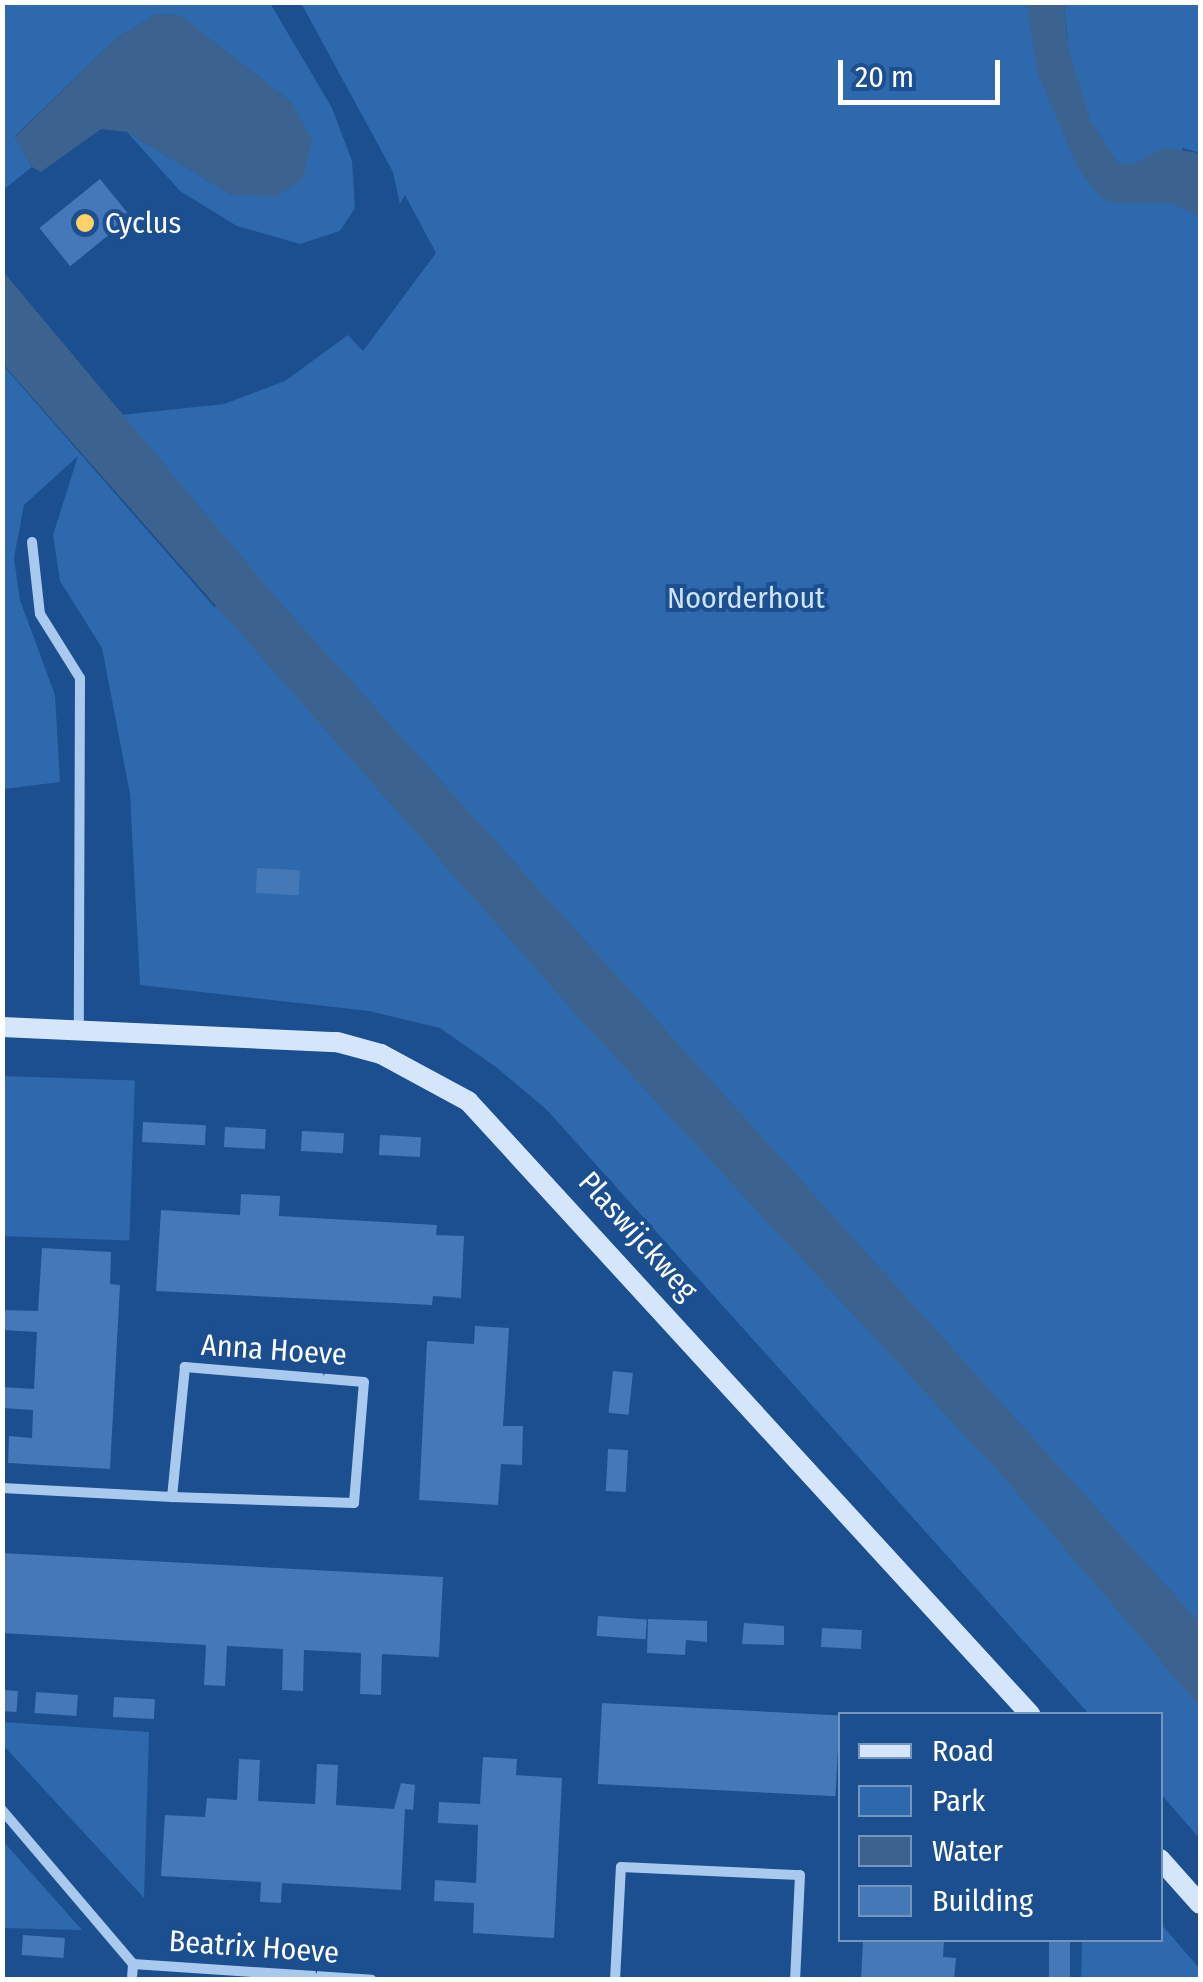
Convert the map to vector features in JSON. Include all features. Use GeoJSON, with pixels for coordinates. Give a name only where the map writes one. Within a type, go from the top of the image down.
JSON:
{"type":"FeatureCollection","features":[{"type":"Feature","properties":{"kind":"street"},"geometry":{"type":"LineString","coordinates":[[32,542],[40,614],[80,678],[79,1030]]}},
{"type":"Feature","properties":{"kind":"street","name":"Plaswijckweg"},"geometry":{"type":"LineString","coordinates":[[2,1027],[337,1042],[381,1054],[468,1101],[1028,1712]]}},
{"type":"Feature","properties":{"kind":"street","name":"Anna Hoeve"},"geometry":{"type":"LineString","coordinates":[[2,1488],[172,1497],[354,1503],[364,1382],[185,1367],[172,1497]]}},
{"type":"Feature","properties":{"kind":"street"},"geometry":{"type":"LineString","coordinates":[[2,1810],[133,1964],[132,1980]]}},
{"type":"Feature","properties":{"kind":"street"},"geometry":{"type":"LineString","coordinates":[[1163,1863],[1200,1904]]}},
{"type":"Feature","properties":{"kind":"street"},"geometry":{"type":"LineString","coordinates":[[615,1980],[620,1866],[800,1875],[796,1980]]}},
{"type":"Feature","properties":{"kind":"street","name":"Beatrix Hoeve"},"geometry":{"type":"LineString","coordinates":[[133,1964],[370,1980]]}},
{"type":"Feature","properties":{"kind":"green space"},"geometry":{"type":"Polygon","coordinates":[[[3,3],[270,3],[332,108],[352,161],[355,208],[340,231],[300,244],[237,226],[180,191],[127,132],[232,195],[291,102],[179,15],[157,14],[118,37],[15,136],[32,167],[3,190],[3,3]]]}},
{"type":"Feature","properties":{"kind":"green space","name":"Noorderhout"},"geometry":{"type":"Polygon","coordinates":[[[301,3],[1032,3],[1068,42],[1064,3],[1200,3],[1200,153],[1182,148],[1200,200],[1200,1839],[1163,1796],[1163,1712],[1087,1712],[547,1110],[496,1067],[440,1028],[369,1011],[140,985],[130,794],[102,648],[60,581],[53,535],[78,456],[24,505],[14,558],[20,600],[55,695],[60,782],[3,789],[2,364],[215,608],[229,543],[121,415],[224,404],[285,381],[348,335],[363,351],[436,253],[405,195],[400,204],[393,172],[301,3]]]}},
{"type":"Feature","properties":{"kind":"green space"},"geometry":{"type":"Polygon","coordinates":[[[3,1076],[135,1081],[129,1241],[2,1236],[3,1076]]]}},
{"type":"Feature","properties":{"kind":"green space"},"geometry":{"type":"Polygon","coordinates":[[[3,1722],[149,1732],[144,1898],[3,1745],[3,1722]]]}},
{"type":"Feature","properties":{"kind":"green space"},"geometry":{"type":"Polygon","coordinates":[[[3,1841],[82,1930],[3,1928],[3,1841]]]}},
{"type":"Feature","properties":{"kind":"green space"},"geometry":{"type":"Polygon","coordinates":[[[1163,1926],[1200,1969],[1200,1979],[1081,1979],[1082,1942],[1163,1942],[1163,1926]]]}},
{"type":"Feature","properties":{"kind":"water"},"geometry":{"type":"Polygon","coordinates":[[[1026,3],[1064,3],[1068,47],[1090,120],[1118,163],[1131,165],[1163,148],[1200,153],[1200,217],[1174,204],[1112,203],[1098,194],[1078,168],[1038,74],[1026,3]]]}},
{"type":"Feature","properties":{"kind":"water"},"geometry":{"type":"Polygon","coordinates":[[[157,14],[180,15],[291,102],[312,140],[303,179],[275,197],[232,195],[127,132],[101,129],[41,172],[32,167],[15,137],[118,37],[157,14]]]}},
{"type":"Feature","properties":{"kind":"water"},"geometry":{"type":"Polygon","coordinates":[[[2,270],[272,593],[1200,1623],[1200,1707],[1006,1480],[588,1028],[3,364],[2,270]]]}},
{"type":"Feature","properties":{"kind":"building","name":"Cyclus"},"geometry":{"type":"Polygon","coordinates":[[[100,179],[131,217],[70,266],[39,228],[100,179]]]}},
{"type":"Feature","properties":{"kind":"building"},"geometry":{"type":"Polygon","coordinates":[[[257,868],[300,870],[299,895],[256,893],[257,868]]]}},
{"type":"Feature","properties":{"kind":"building"},"geometry":{"type":"Polygon","coordinates":[[[143,1122],[206,1125],[205,1145],[142,1142],[143,1122]]]}},
{"type":"Feature","properties":{"kind":"building"},"geometry":{"type":"Polygon","coordinates":[[[225,1127],[266,1129],[265,1149],[224,1147],[225,1127]]]}},
{"type":"Feature","properties":{"kind":"building"},"geometry":{"type":"Polygon","coordinates":[[[302,1131],[344,1133],[343,1153],[301,1151],[302,1131]]]}},
{"type":"Feature","properties":{"kind":"building"},"geometry":{"type":"Polygon","coordinates":[[[380,1135],[421,1137],[420,1157],[379,1155],[380,1135]]]}},
{"type":"Feature","properties":{"kind":"building"},"geometry":{"type":"Polygon","coordinates":[[[241,1194],[280,1196],[279,1216],[437,1225],[436,1235],[464,1236],[461,1298],[433,1296],[432,1305],[156,1291],[161,1210],[240,1215],[241,1194]]]}},
{"type":"Feature","properties":{"kind":"building"},"geometry":{"type":"Polygon","coordinates":[[[42,1248],[111,1252],[110,1284],[120,1285],[110,1469],[8,1463],[9,1436],[32,1438],[33,1410],[2,1408],[2,1387],[34,1389],[37,1332],[2,1330],[2,1310],[38,1311],[42,1248]]]}},
{"type":"Feature","properties":{"kind":"building"},"geometry":{"type":"Polygon","coordinates":[[[475,1326],[509,1328],[503,1426],[523,1426],[522,1465],[501,1464],[498,1505],[419,1500],[427,1341],[474,1344],[475,1326]]]}},
{"type":"Feature","properties":{"kind":"building"},"geometry":{"type":"Polygon","coordinates":[[[613,1371],[633,1373],[629,1415],[609,1413],[613,1371]]]}},
{"type":"Feature","properties":{"kind":"building"},"geometry":{"type":"Polygon","coordinates":[[[608,1449],[628,1450],[626,1492],[606,1491],[608,1449]]]}},
{"type":"Feature","properties":{"kind":"building"},"geometry":{"type":"Polygon","coordinates":[[[2,1553],[443,1577],[439,1657],[382,1654],[381,1695],[360,1694],[361,1653],[304,1650],[303,1691],[282,1690],[283,1649],[227,1646],[225,1686],[204,1685],[206,1645],[2,1633],[2,1553]]]}},
{"type":"Feature","properties":{"kind":"building"},"geometry":{"type":"Polygon","coordinates":[[[598,1616],[647,1619],[645,1639],[597,1636],[598,1616]]]}},
{"type":"Feature","properties":{"kind":"building"},"geometry":{"type":"Polygon","coordinates":[[[648,1619],[707,1621],[707,1642],[686,1640],[685,1655],[647,1653],[648,1619]]]}},
{"type":"Feature","properties":{"kind":"building"},"geometry":{"type":"Polygon","coordinates":[[[744,1623],[784,1626],[784,1645],[742,1644],[744,1623]]]}},
{"type":"Feature","properties":{"kind":"building"},"geometry":{"type":"Polygon","coordinates":[[[822,1628],[862,1630],[861,1649],[821,1647],[822,1628]]]}},
{"type":"Feature","properties":{"kind":"building"},"geometry":{"type":"Polygon","coordinates":[[[2,1690],[18,1691],[16,1712],[2,1711],[2,1690]]]}},
{"type":"Feature","properties":{"kind":"building"},"geometry":{"type":"Polygon","coordinates":[[[36,1692],[78,1695],[76,1716],[35,1713],[36,1692]]]}},
{"type":"Feature","properties":{"kind":"building"},"geometry":{"type":"Polygon","coordinates":[[[114,1697],[155,1699],[154,1719],[113,1717],[114,1697]]]}},
{"type":"Feature","properties":{"kind":"building"},"geometry":{"type":"Polygon","coordinates":[[[602,1703],[838,1715],[835,1796],[598,1784],[602,1703]]]}},
{"type":"Feature","properties":{"kind":"building"},"geometry":{"type":"Polygon","coordinates":[[[483,1757],[517,1759],[516,1775],[562,1778],[554,1938],[473,1933],[474,1903],[434,1901],[435,1880],[476,1883],[478,1825],[438,1823],[439,1802],[480,1804],[483,1757]]]}},
{"type":"Feature","properties":{"kind":"building"},"geometry":{"type":"Polygon","coordinates":[[[239,1759],[260,1760],[258,1801],[315,1804],[317,1764],[338,1765],[336,1805],[394,1809],[401,1783],[415,1785],[413,1810],[405,1809],[401,1890],[282,1883],[281,1903],[260,1902],[261,1882],[161,1876],[165,1815],[205,1817],[207,1798],[237,1800],[239,1759]]]}},
{"type":"Feature","properties":{"kind":"building"},"geometry":{"type":"Polygon","coordinates":[[[23,1935],[65,1938],[64,1958],[22,1955],[23,1935]]]}},
{"type":"Feature","properties":{"kind":"building"},"geometry":{"type":"Polygon","coordinates":[[[863,1942],[944,1942],[943,1957],[956,1958],[954,1980],[861,1980],[863,1942]]]}},
{"type":"Feature","properties":{"kind":"building"},"geometry":{"type":"Polygon","coordinates":[[[1049,1942],[1070,1942],[1070,1980],[1049,1980],[1049,1942]]]}},
{"type":"Feature","properties":{"kind":"place","name":"Cyclus"},"geometry":{"type":"Point","coordinates":[85,223]}}]}
